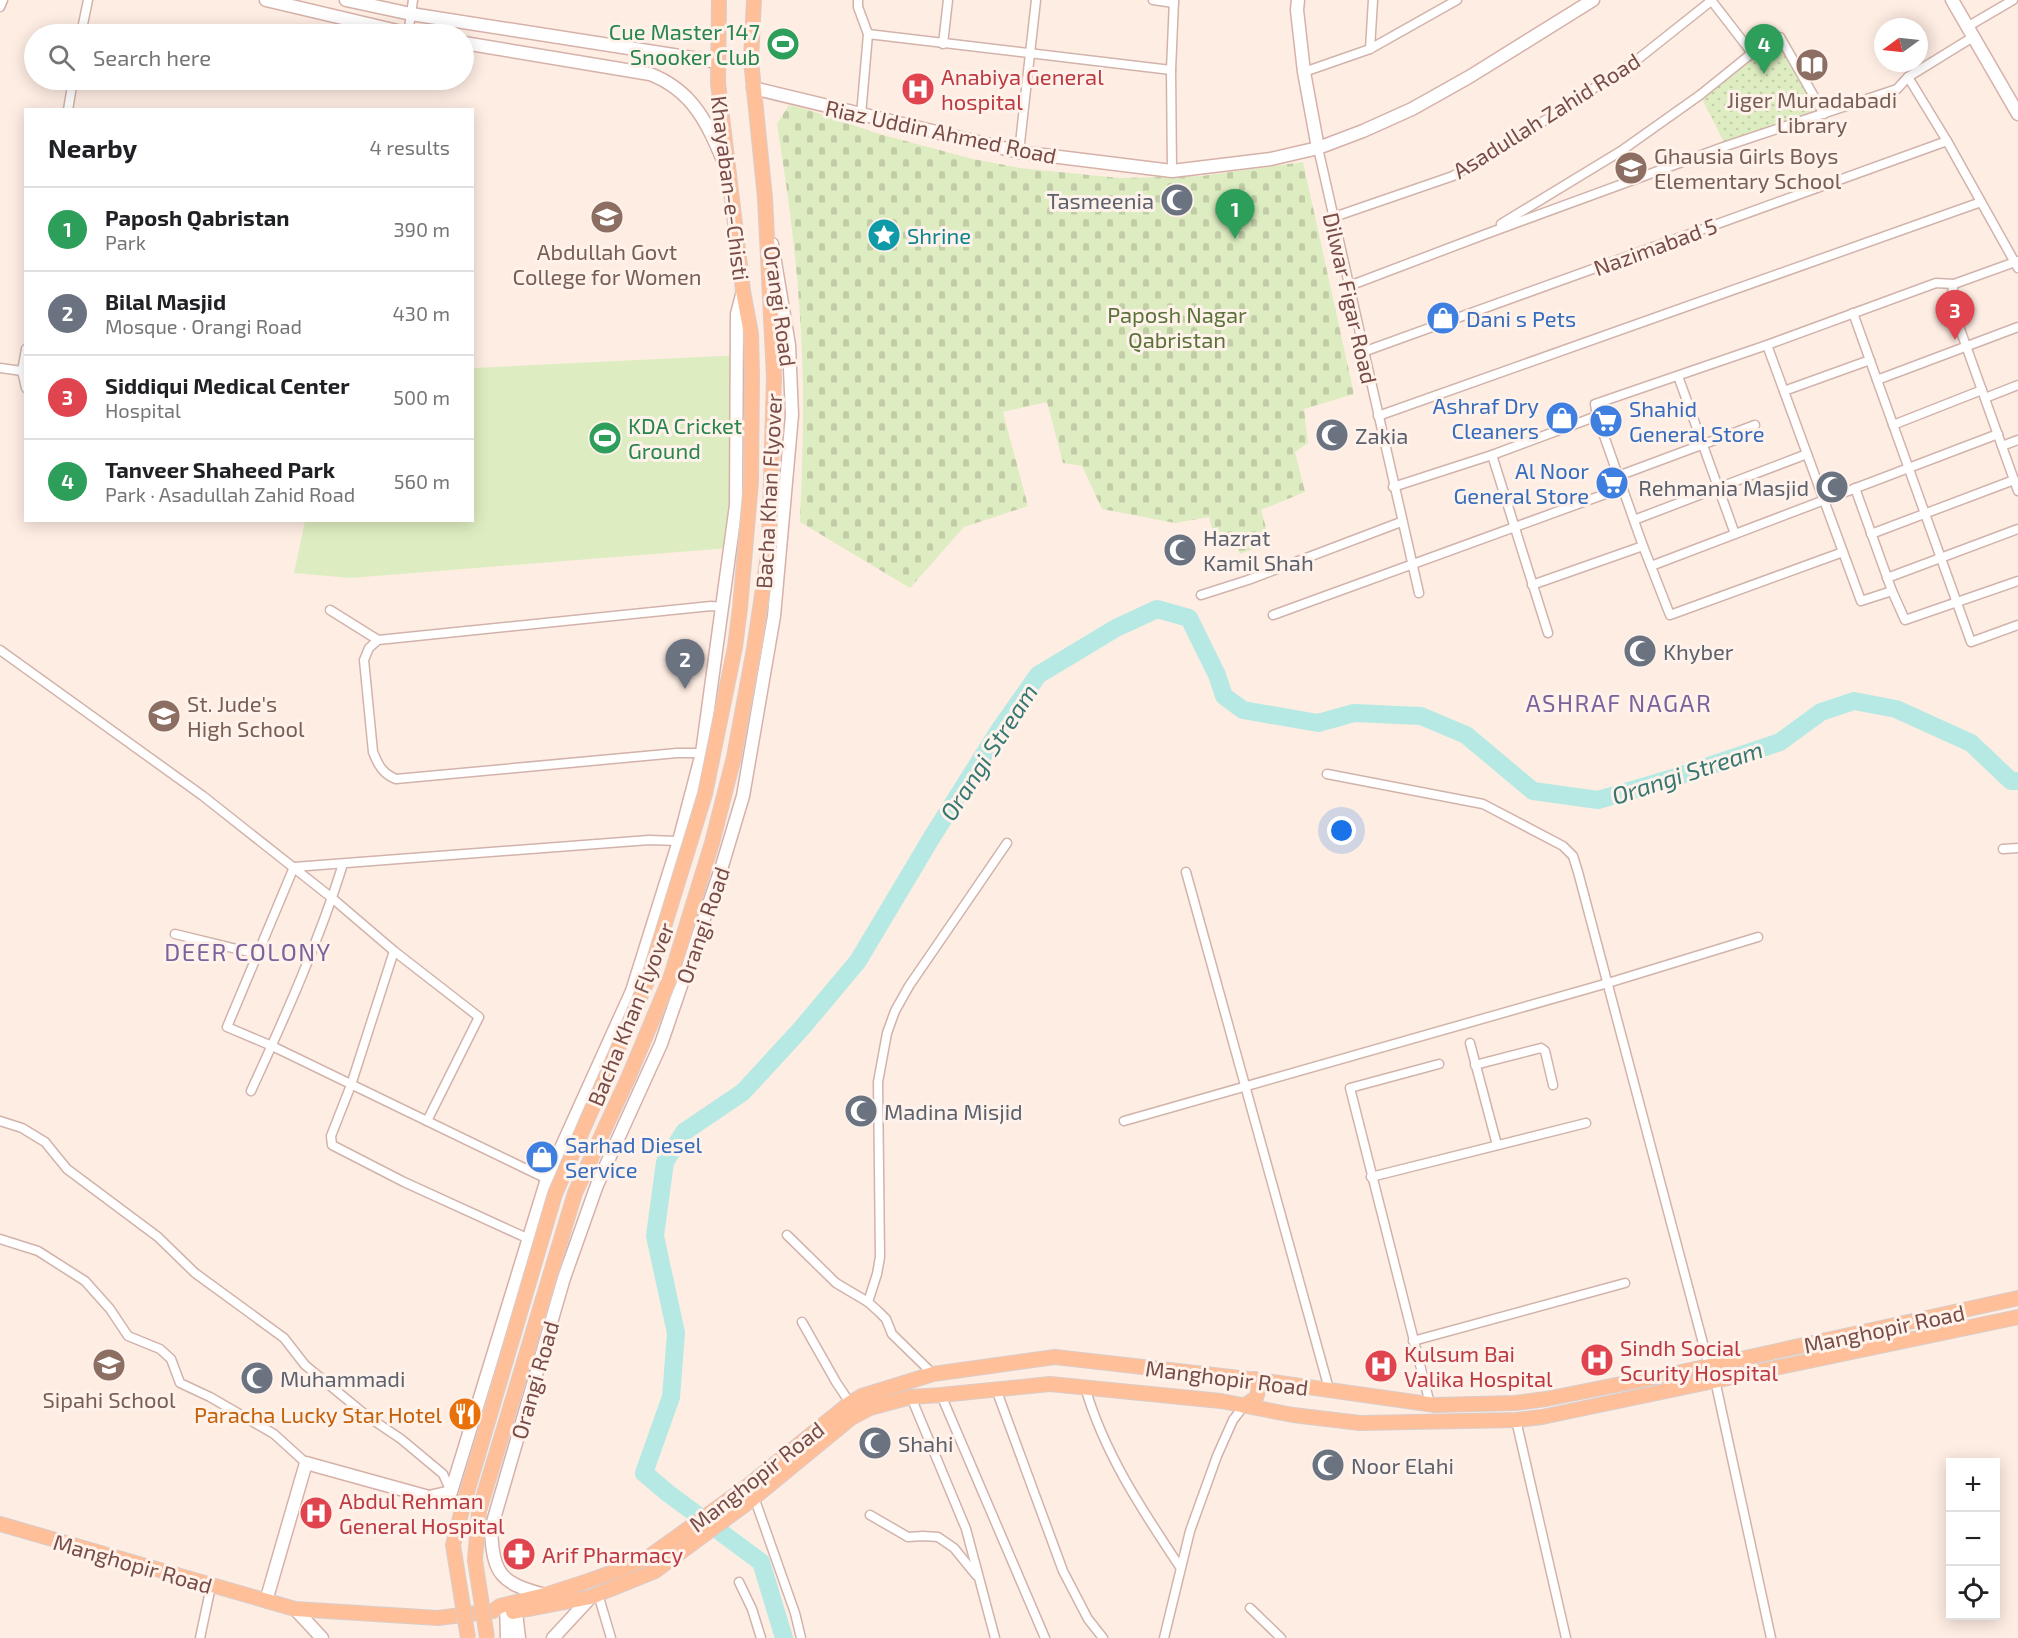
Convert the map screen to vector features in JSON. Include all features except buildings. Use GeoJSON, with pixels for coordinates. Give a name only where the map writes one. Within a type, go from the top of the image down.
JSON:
{"type":"FeatureCollection","features":[{"type":"Feature","properties":{"kind":"main road","name":"Khayaban-e-Chisti"},"geometry":{"type":"LineString","coordinates":[[719,0],[720,108],[743,291],[751,334],[752,375]]}},
{"type":"Feature","properties":{"kind":"main road","name":"Khayaban-e-Chisti"},"geometry":{"type":"LineString","coordinates":[[754,0],[753,88],[765,198],[774,377]]}},
{"type":"Feature","properties":{"kind":"main road","name":"Bacha Khan Flyover"},"geometry":{"type":"LineString","coordinates":[[468,1638],[453,1545],[463,1506],[555,1194],[648,979],[694,832],[715,753],[740,608],[751,482],[752,375]]}},
{"type":"Feature","properties":{"kind":"main road","name":"Bacha Khan Flyover"},"geometry":{"type":"LineString","coordinates":[[487,1638],[475,1560],[479,1511],[575,1193],[629,1076],[671,976],[712,843],[734,757],[754,649],[769,548],[774,377]]}},
{"type":"Feature","properties":{"kind":"main road","name":"Manghopir Road"},"geometry":{"type":"LineString","coordinates":[[507,1609],[619,1570],[650,1556],[750,1495],[850,1403],[862,1396],[933,1374],[1055,1357],[1255,1379],[1430,1404],[1515,1403],[1546,1399],[1709,1366],[2018,1298]]}},
{"type":"Feature","properties":{"kind":"main road","name":"Manghopir Road"},"geometry":{"type":"LineString","coordinates":[[0,1524],[295,1610],[438,1618],[594,1595],[655,1571],[851,1418],[870,1408],[911,1397],[1050,1384],[1221,1401],[1326,1420],[1360,1423],[1516,1420],[1542,1417],[2018,1317]]}},
{"type":"Feature","properties":{"kind":"main road"},"geometry":{"type":"LineString","coordinates":[[1244,1406],[1257,1398],[1259,1388],[1255,1379]]}},
{"type":"Feature","properties":{"kind":"main road"},"geometry":{"type":"LineString","coordinates":[[1272,1411],[1267,1392],[1274,1382]]}},
{"type":"Feature","properties":{"kind":"street"},"geometry":{"type":"LineString","coordinates":[[0,7],[3,0]]}},
{"type":"Feature","properties":{"kind":"street"},"geometry":{"type":"LineString","coordinates":[[83,24],[88,0]]}},
{"type":"Feature","properties":{"kind":"street"},"geometry":{"type":"LineString","coordinates":[[266,0],[367,24]]}},
{"type":"Feature","properties":{"kind":"street"},"geometry":{"type":"LineString","coordinates":[[346,0],[411,14],[718,62]]}},
{"type":"Feature","properties":{"kind":"street"},"geometry":{"type":"LineString","coordinates":[[410,24],[413,0]]}},
{"type":"Feature","properties":{"kind":"street"},"geometry":{"type":"LineString","coordinates":[[858,0],[858,7],[868,34],[861,115]]}},
{"type":"Feature","properties":{"kind":"street"},"geometry":{"type":"LineString","coordinates":[[942,44],[948,0]]}},
{"type":"Feature","properties":{"kind":"street"},"geometry":{"type":"LineString","coordinates":[[1019,152],[1036,0]]}},
{"type":"Feature","properties":{"kind":"street"},"geometry":{"type":"LineString","coordinates":[[1153,0],[1174,1],[1171,70],[1172,171]]}},
{"type":"Feature","properties":{"kind":"street","name":"Dilwar Figar Road"},"geometry":{"type":"LineString","coordinates":[[1298,0],[1297,10],[1304,72],[1318,148],[1393,487],[1419,593]]}},
{"type":"Feature","properties":{"kind":"street"},"geometry":{"type":"LineString","coordinates":[[1370,49],[1373,0]]}},
{"type":"Feature","properties":{"kind":"street"},"geometry":{"type":"LineString","coordinates":[[1304,72],[1370,49],[1457,0]]}},
{"type":"Feature","properties":{"kind":"street","name":"Riaz Uddin Ahmed Road"},"geometry":{"type":"LineString","coordinates":[[753,88],[1019,152],[1172,171],[1271,159],[1318,148],[1412,109],[1469,77],[1593,0]]}},
{"type":"Feature","properties":{"kind":"street"},"geometry":{"type":"LineString","coordinates":[[1952,0],[2018,114]]}},
{"type":"Feature","properties":{"kind":"street"},"geometry":{"type":"LineString","coordinates":[[1349,286],[1726,146],[1897,89],[1908,77],[2013,0]]}},
{"type":"Feature","properties":{"kind":"street"},"geometry":{"type":"LineString","coordinates":[[1711,1],[1752,53]]}},
{"type":"Feature","properties":{"kind":"street","name":"Asadullah Zahid Road"},"geometry":{"type":"LineString","coordinates":[[1334,217],[1453,176],[1547,119],[1638,59],[1711,1]]}},
{"type":"Feature","properties":{"kind":"street"},"geometry":{"type":"LineString","coordinates":[[868,34],[1171,70]]}},
{"type":"Feature","properties":{"kind":"street"},"geometry":{"type":"LineString","coordinates":[[1486,234],[1621,151],[1700,95],[1752,53],[1777,37],[1780,37],[1824,114]]}},
{"type":"Feature","properties":{"kind":"street"},"geometry":{"type":"LineString","coordinates":[[474,46],[650,74],[660,78],[680,89],[694,105],[706,123],[729,174]]}},
{"type":"Feature","properties":{"kind":"street"},"geometry":{"type":"LineString","coordinates":[[1843,552],[1669,615],[1642,546],[1597,416],[1595,404],[1767,345],[1936,283],[1954,284],[2017,264],[1908,77]]}},
{"type":"Feature","properties":{"kind":"street"},"geometry":{"type":"LineString","coordinates":[[68,108],[71,90]]}},
{"type":"Feature","properties":{"kind":"street","name":"Nazimabad 5"},"geometry":{"type":"LineString","coordinates":[[1363,352],[1947,141]]}},
{"type":"Feature","properties":{"kind":"street","name":"Orangi Road"},"geometry":{"type":"LineString","coordinates":[[545,1595],[524,1589],[507,1580],[496,1569],[491,1529],[568,1267],[597,1185],[661,1044],[722,866],[743,796],[774,616],[792,415],[789,345],[765,198]]}},
{"type":"Feature","properties":{"kind":"street"},"geometry":{"type":"LineString","coordinates":[[1378,416],[1982,202]]}},
{"type":"Feature","properties":{"kind":"street"},"geometry":{"type":"LineString","coordinates":[[1954,284],[1950,301],[2018,491]]}},
{"type":"Feature","properties":{"kind":"street","name":"Orangi Road"},"geometry":{"type":"LineString","coordinates":[[451,1492],[547,1179],[632,991],[679,841],[702,753],[736,505],[737,314],[743,291]]}},
{"type":"Feature","properties":{"kind":"street"},"geometry":{"type":"LineString","coordinates":[[1853,314],[1971,642],[2018,625]]}},
{"type":"Feature","properties":{"kind":"street"},"geometry":{"type":"LineString","coordinates":[[1877,381],[2018,327]]}},
{"type":"Feature","properties":{"kind":"street"},"geometry":{"type":"LineString","coordinates":[[1767,345],[1861,601],[1892,591]]}},
{"type":"Feature","properties":{"kind":"street"},"geometry":{"type":"LineString","coordinates":[[24,360],[22,372],[24,380]]}},
{"type":"Feature","properties":{"kind":"street"},"geometry":{"type":"LineString","coordinates":[[1784,391],[1870,360]]}},
{"type":"Feature","properties":{"kind":"street"},"geometry":{"type":"LineString","coordinates":[[0,368],[22,372]]}},
{"type":"Feature","properties":{"kind":"street"},"geometry":{"type":"LineString","coordinates":[[1678,376],[1735,534]]}},
{"type":"Feature","properties":{"kind":"street"},"geometry":{"type":"LineString","coordinates":[[1893,425],[1983,394],[2018,385]]}},
{"type":"Feature","properties":{"kind":"street"},"geometry":{"type":"LineString","coordinates":[[1393,487],[1492,455],[1597,416]]}},
{"type":"Feature","properties":{"kind":"street"},"geometry":{"type":"LineString","coordinates":[[1618,476],[1755,425]]}},
{"type":"Feature","properties":{"kind":"street"},"geometry":{"type":"LineString","coordinates":[[1651,566],[1998,434]]}},
{"type":"Feature","properties":{"kind":"street"},"geometry":{"type":"LineString","coordinates":[[2002,446],[2018,440]]}},
{"type":"Feature","properties":{"kind":"street"},"geometry":{"type":"LineString","coordinates":[[1634,520],[1807,454]]}},
{"type":"Feature","properties":{"kind":"street"},"geometry":{"type":"LineString","coordinates":[[1492,455],[1548,633]]}},
{"type":"Feature","properties":{"kind":"street"},"geometry":{"type":"LineString","coordinates":[[1871,534],[2014,480]]}},
{"type":"Feature","properties":{"kind":"street"},"geometry":{"type":"LineString","coordinates":[[1273,615],[1622,488]]}},
{"type":"Feature","properties":{"kind":"street"},"geometry":{"type":"LineString","coordinates":[[1855,488],[1887,578],[1905,620],[2018,581]]}},
{"type":"Feature","properties":{"kind":"street"},"geometry":{"type":"LineString","coordinates":[[1201,595],[1248,580],[1401,522]]}},
{"type":"Feature","properties":{"kind":"street"},"geometry":{"type":"LineString","coordinates":[[1887,578],[2018,529]]}},
{"type":"Feature","properties":{"kind":"street"},"geometry":{"type":"LineString","coordinates":[[1532,585],[1642,546]]}},
{"type":"Feature","properties":{"kind":"street"},"geometry":{"type":"LineString","coordinates":[[702,753],[677,753],[396,779],[389,776],[379,766],[373,752],[364,660],[369,648],[378,640],[711,606],[722,607]]}},
{"type":"Feature","properties":{"kind":"street"},"geometry":{"type":"LineString","coordinates":[[330,610],[378,640]]}},
{"type":"Feature","properties":{"kind":"street"},"geometry":{"type":"LineString","coordinates":[[0,650],[203,796],[479,1017],[427,1121]]}},
{"type":"Feature","properties":{"kind":"street"},"geometry":{"type":"LineString","coordinates":[[1327,774],[1483,804],[1563,846],[1573,856],[1709,1366]]}},
{"type":"Feature","properties":{"kind":"street"},"geometry":{"type":"LineString","coordinates":[[294,867],[649,840],[679,841]]}},
{"type":"Feature","properties":{"kind":"street"},"geometry":{"type":"LineString","coordinates":[[868,1302],[880,1257],[878,1082],[887,1033],[895,1011],[909,986],[1007,843]]}},
{"type":"Feature","properties":{"kind":"street"},"geometry":{"type":"LineString","coordinates":[[2003,849],[2018,848]]}},
{"type":"Feature","properties":{"kind":"street"},"geometry":{"type":"LineString","coordinates":[[251,1091],[272,1046],[332,898],[343,864]]}},
{"type":"Feature","properties":{"kind":"street"},"geometry":{"type":"LineString","coordinates":[[294,867],[227,1027],[272,1046],[547,1179]]}},
{"type":"Feature","properties":{"kind":"street"},"geometry":{"type":"LineString","coordinates":[[1186,872],[1329,1389]]}},
{"type":"Feature","properties":{"kind":"street"},"geometry":{"type":"LineString","coordinates":[[175,934],[257,954]]}},
{"type":"Feature","properties":{"kind":"street"},"geometry":{"type":"LineString","coordinates":[[1124,1121],[1758,937]]}},
{"type":"Feature","properties":{"kind":"street"},"geometry":{"type":"LineString","coordinates":[[394,951],[351,1085],[331,1136],[332,1145],[404,1182],[529,1239]]}},
{"type":"Feature","properties":{"kind":"street"},"geometry":{"type":"LineString","coordinates":[[1470,1043],[1497,1145]]}},
{"type":"Feature","properties":{"kind":"street"},"geometry":{"type":"LineString","coordinates":[[1475,1065],[1541,1048],[1545,1051],[1553,1085]]}},
{"type":"Feature","properties":{"kind":"street"},"geometry":{"type":"LineString","coordinates":[[1430,1404],[1350,1088],[1438,1064]]}},
{"type":"Feature","properties":{"kind":"street"},"geometry":{"type":"LineString","coordinates":[[0,1121],[22,1128],[45,1142],[67,1169],[158,1238],[195,1273],[284,1338],[305,1365],[443,1474],[451,1492],[429,1497],[306,1463],[274,1434],[210,1397],[180,1383],[171,1359],[160,1349],[128,1336],[110,1309],[85,1281],[38,1251],[0,1239]]}},
{"type":"Feature","properties":{"kind":"street"},"geometry":{"type":"LineString","coordinates":[[1371,1177],[1586,1123]]}},
{"type":"Feature","properties":{"kind":"street"},"geometry":{"type":"LineString","coordinates":[[787,1235],[836,1283],[868,1302],[886,1319],[892,1335],[933,1374]]}},
{"type":"Feature","properties":{"kind":"street"},"geometry":{"type":"LineString","coordinates":[[1413,1341],[1625,1283]]}},
{"type":"Feature","properties":{"kind":"street"},"geometry":{"type":"LineString","coordinates":[[802,1322],[850,1403]]}},
{"type":"Feature","properties":{"kind":"street"},"geometry":{"type":"LineString","coordinates":[[1715,1380],[1772,1638]]}},
{"type":"Feature","properties":{"kind":"street"},"geometry":{"type":"LineString","coordinates":[[1085,1387],[1094,1417],[1125,1483],[1180,1567]]}},
{"type":"Feature","properties":{"kind":"street"},"geometry":{"type":"LineString","coordinates":[[996,1389],[1063,1571],[1088,1619],[1103,1638]]}},
{"type":"Feature","properties":{"kind":"street"},"geometry":{"type":"LineString","coordinates":[[941,1395],[1045,1638]]}},
{"type":"Feature","properties":{"kind":"street"},"geometry":{"type":"LineString","coordinates":[[911,1397],[966,1529],[995,1638]]}},
{"type":"Feature","properties":{"kind":"street"},"geometry":{"type":"LineString","coordinates":[[1164,1638],[1190,1531],[1217,1456],[1233,1420],[1244,1406]]}},
{"type":"Feature","properties":{"kind":"street"},"geometry":{"type":"LineString","coordinates":[[1516,1420],[1566,1638]]}},
{"type":"Feature","properties":{"kind":"street"},"geometry":{"type":"LineString","coordinates":[[266,1601],[306,1463]]}},
{"type":"Feature","properties":{"kind":"street"},"geometry":{"type":"LineString","coordinates":[[750,1495],[795,1613],[801,1638]]}},
{"type":"Feature","properties":{"kind":"street"},"geometry":{"type":"LineString","coordinates":[[870,1515],[908,1537],[938,1537],[946,1542],[978,1578]]}},
{"type":"Feature","properties":{"kind":"street"},"geometry":{"type":"LineString","coordinates":[[739,1582],[753,1609],[761,1638]]}},
{"type":"Feature","properties":{"kind":"street"},"geometry":{"type":"LineString","coordinates":[[200,1638],[211,1586]]}},
{"type":"Feature","properties":{"kind":"street"},"geometry":{"type":"LineString","coordinates":[[553,1638],[594,1595],[611,1638]]}},
{"type":"Feature","properties":{"kind":"street"},"geometry":{"type":"LineString","coordinates":[[1250,1608],[1281,1638]]}},
{"type":"Feature","properties":{"kind":"street"},"geometry":{"type":"LineString","coordinates":[[507,1609],[507,1638]]}},
{"type":"Feature","properties":{"kind":"street"},"geometry":{"type":"LineString","coordinates":[[507,1609],[519,1638]]}},
{"type":"Feature","properties":{"kind":"street"},"geometry":{"type":"LineString","coordinates":[[295,1610],[322,1638]]}},
{"type":"Feature","properties":{"kind":"green space"},"geometry":{"type":"Polygon","coordinates":[[[1780,37],[1824,114],[1726,146],[1700,95],[1780,37]]]}},
{"type":"Feature","properties":{"kind":"green space","name":"Paposh Nagar Qabristan"},"geometry":{"type":"Polygon","coordinates":[[[789,105],[879,134],[973,159],[1020,168],[1119,178],[1202,176],[1303,162],[1354,394],[1304,409],[1308,443],[1295,452],[1305,492],[1261,510],[1270,542],[1240,554],[1229,533],[1215,538],[1209,517],[1175,523],[1102,509],[1082,466],[1063,463],[1047,402],[1003,412],[1028,506],[964,527],[910,588],[800,522],[803,419],[802,342],[794,243],[777,124],[789,105]]]}},
{"type":"Feature","properties":{"kind":"green space","name":"KDA Cricket Ground"},"geometry":{"type":"Polygon","coordinates":[[[742,355],[730,548],[350,578],[294,573],[305,522],[474,522],[474,368],[742,355]]]}},
{"type":"Feature","properties":{"kind":"waterway","name":"Orangi Stream"},"geometry":{"type":"LineString","coordinates":[[784,1638],[761,1562],[644,1473],[671,1397],[676,1333],[655,1236],[665,1162],[684,1132],[743,1092],[801,1029],[858,961],[998,732],[1038,675],[1116,628],[1157,609],[1189,618],[1217,675],[1224,696],[1243,710],[1318,723],[1354,713],[1421,716],[1466,735],[1533,791],[1598,800],[1670,779],[1780,742],[1821,712],[1854,701],[1896,709],[1971,743],[2011,781],[2018,781]]}},
{"type":"Feature","properties":{"kind":"place","name":"Cue Master 147 Snooker Club"},"geometry":{"type":"Point","coordinates":[783,44]}},
{"type":"Feature","properties":{"kind":"place","name":"Jiger Muradabadi Library"},"geometry":{"type":"Point","coordinates":[1812,65]}},
{"type":"Feature","properties":{"kind":"place","name":"Tanveer Shaheed Park"},"geometry":{"type":"Point","coordinates":[1764,74]}},
{"type":"Feature","properties":{"kind":"place","name":"Anabiya General hospital"},"geometry":{"type":"Point","coordinates":[918,89]}},
{"type":"Feature","properties":{"kind":"place","name":"Ghausia Girls Boys Elementary School"},"geometry":{"type":"Point","coordinates":[1631,168]}},
{"type":"Feature","properties":{"kind":"place","name":"Tasmeenia"},"geometry":{"type":"Point","coordinates":[1177,200]}},
{"type":"Feature","properties":{"kind":"place","name":"Abdullah Govt College for Women"},"geometry":{"type":"Point","coordinates":[607,217]}},
{"type":"Feature","properties":{"kind":"place","name":"Shrine"},"geometry":{"type":"Point","coordinates":[884,235]}},
{"type":"Feature","properties":{"kind":"place","name":"Paposh Qabristan"},"geometry":{"type":"Point","coordinates":[1235,239]}},
{"type":"Feature","properties":{"kind":"place","name":"Dani s Pets"},"geometry":{"type":"Point","coordinates":[1443,318]}},
{"type":"Feature","properties":{"kind":"place","name":"Siddiqui Medical Center"},"geometry":{"type":"Point","coordinates":[1955,340]}},
{"type":"Feature","properties":{"kind":"place","name":"Ashraf Dry Cleaners"},"geometry":{"type":"Point","coordinates":[1562,418]}},
{"type":"Feature","properties":{"kind":"place","name":"Shahid General Store"},"geometry":{"type":"Point","coordinates":[1606,421]}},
{"type":"Feature","properties":{"kind":"place","name":"Zakia"},"geometry":{"type":"Point","coordinates":[1332,435]}},
{"type":"Feature","properties":{"kind":"place","name":"KDA Cricket Ground"},"geometry":{"type":"Point","coordinates":[605,438]}},
{"type":"Feature","properties":{"kind":"place","name":"Al Noor General Store"},"geometry":{"type":"Point","coordinates":[1612,483]}},
{"type":"Feature","properties":{"kind":"place","name":"Rehmania Masjid"},"geometry":{"type":"Point","coordinates":[1832,487]}},
{"type":"Feature","properties":{"kind":"place","name":"Hazrat Kamil Shah"},"geometry":{"type":"Point","coordinates":[1180,550]}},
{"type":"Feature","properties":{"kind":"place","name":"Khyber"},"geometry":{"type":"Point","coordinates":[1640,651]}},
{"type":"Feature","properties":{"kind":"place","name":"Bilal Masjid"},"geometry":{"type":"Point","coordinates":[685,689]}},
{"type":"Feature","properties":{"kind":"place","name":"St. Jude's High School"},"geometry":{"type":"Point","coordinates":[164,716]}},
{"type":"Feature","properties":{"kind":"place","name":"Madina Misjid"},"geometry":{"type":"Point","coordinates":[861,1111]}},
{"type":"Feature","properties":{"kind":"place","name":"Sarhad Diesel Service"},"geometry":{"type":"Point","coordinates":[542,1157]}},
{"type":"Feature","properties":{"kind":"place","name":"Sindh Social Scurity Hospital"},"geometry":{"type":"Point","coordinates":[1597,1360]}},
{"type":"Feature","properties":{"kind":"place","name":"Sipahi School"},"geometry":{"type":"Point","coordinates":[109,1365]}},
{"type":"Feature","properties":{"kind":"place","name":"Kulsum Bai Valika Hospital"},"geometry":{"type":"Point","coordinates":[1381,1366]}},
{"type":"Feature","properties":{"kind":"place","name":"Muhammadi"},"geometry":{"type":"Point","coordinates":[257,1378]}},
{"type":"Feature","properties":{"kind":"place","name":"Paracha Lucky Star Hotel"},"geometry":{"type":"Point","coordinates":[465,1414]}},
{"type":"Feature","properties":{"kind":"place","name":"Shahi"},"geometry":{"type":"Point","coordinates":[875,1443]}},
{"type":"Feature","properties":{"kind":"place","name":"Noor Elahi"},"geometry":{"type":"Point","coordinates":[1328,1465]}},
{"type":"Feature","properties":{"kind":"place","name":"Abdul Rehman General Hospital"},"geometry":{"type":"Point","coordinates":[316,1513]}},
{"type":"Feature","properties":{"kind":"place","name":"Arif Pharmacy"},"geometry":{"type":"Point","coordinates":[519,1554]}},
{"type":"Feature","properties":{"kind":"district","name":"ASHRAF NAGAR"},"geometry":{"type":"Point","coordinates":[1619,702]}},
{"type":"Feature","properties":{"kind":"district","name":"DEER COLONY"},"geometry":{"type":"Point","coordinates":[248,951]}}]}
